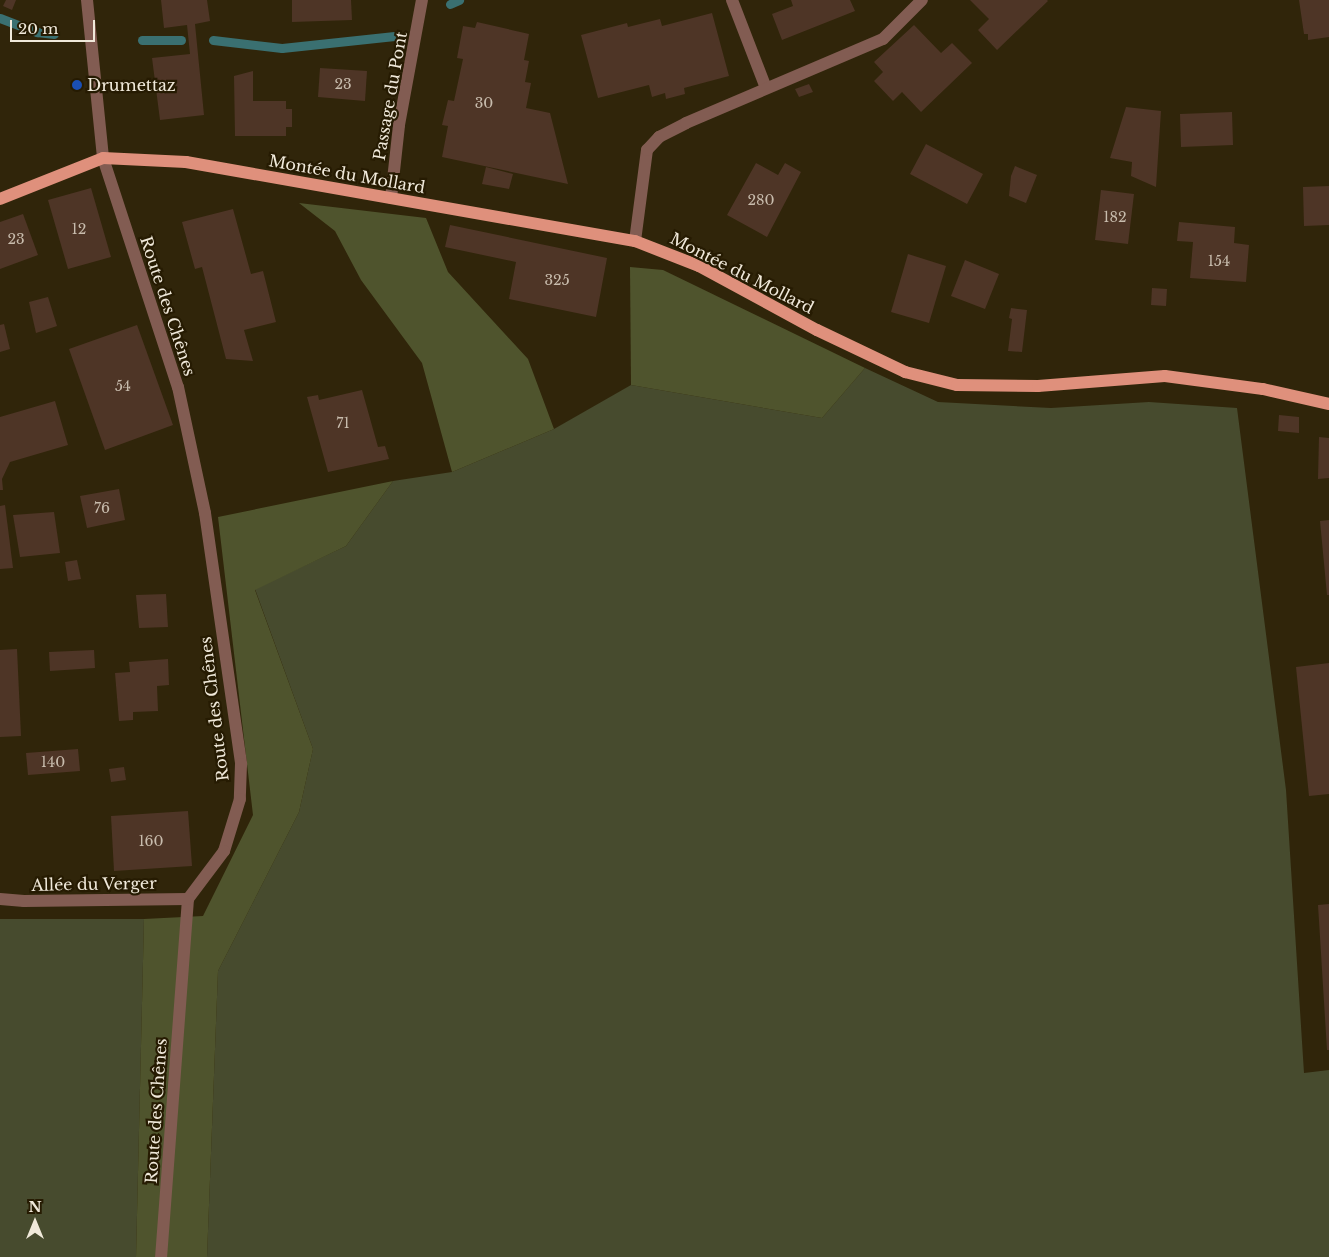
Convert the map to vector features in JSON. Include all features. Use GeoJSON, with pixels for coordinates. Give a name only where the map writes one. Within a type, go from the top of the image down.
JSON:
{"type":"FeatureCollection","features":[{"type":"Feature","properties":{"kind":"main road","name":"Montée du Mollard"},"geometry":{"type":"LineString","coordinates":[[103,158],[186,162],[635,240],[699,266],[817,330],[905,372],[957,385],[1038,386],[1165,376],[1263,389],[1329,404]]}},
{"type":"Feature","properties":{"kind":"main road"},"geometry":{"type":"LineString","coordinates":[[0,199],[103,158]]}},
{"type":"Feature","properties":{"kind":"street","name":"Passage du Pont"},"geometry":{"type":"LineString","coordinates":[[391,198],[398,125],[422,0]]}},
{"type":"Feature","properties":{"kind":"street"},"geometry":{"type":"LineString","coordinates":[[732,0],[766,88]]}},
{"type":"Feature","properties":{"kind":"street"},"geometry":{"type":"LineString","coordinates":[[635,240],[647,150],[659,137],[766,88],[883,39],[922,0]]}},
{"type":"Feature","properties":{"kind":"street","name":"Route des Chênes"},"geometry":{"type":"LineString","coordinates":[[90,4],[103,158],[178,388],[205,513],[240,764],[240,799],[224,851],[188,900],[161,1257]]}},
{"type":"Feature","properties":{"kind":"street","name":"Allée du Verger"},"geometry":{"type":"LineString","coordinates":[[0,899],[24,901],[188,900]]}},
{"type":"Feature","properties":{"kind":"green space"},"geometry":{"type":"Polygon","coordinates":[[[299,203],[426,218],[448,272],[528,359],[554,429],[452,472],[422,363],[361,280],[335,231],[299,203]]]}},
{"type":"Feature","properties":{"kind":"green space"},"geometry":{"type":"Polygon","coordinates":[[[630,267],[663,270],[865,368],[822,418],[631,385],[630,267]]]}},
{"type":"Feature","properties":{"kind":"green space"},"geometry":{"type":"Polygon","coordinates":[[[865,368],[938,402],[1051,408],[1149,402],[1237,408],[1286,790],[1304,1073],[1329,1070],[1329,1257],[207,1257],[218,971],[299,812],[313,749],[255,589],[346,546],[393,481],[452,472],[554,429],[631,385],[822,418],[865,368]]]}},
{"type":"Feature","properties":{"kind":"green space"},"geometry":{"type":"Polygon","coordinates":[[[393,481],[346,546],[255,590],[313,749],[299,812],[218,971],[207,1257],[136,1257],[144,919],[203,916],[253,815],[218,517],[393,481]]]}},
{"type":"Feature","properties":{"kind":"green space"},"geometry":{"type":"Polygon","coordinates":[[[0,919],[144,919],[136,1257],[0,1257],[0,919]]]}},
{"type":"Feature","properties":{"kind":"building"},"geometry":{"type":"Polygon","coordinates":[[[6,0],[16,0],[12,10],[3,6],[6,0]]]}},
{"type":"Feature","properties":{"kind":"building"},"geometry":{"type":"Polygon","coordinates":[[[161,0],[207,0],[210,21],[195,24],[204,115],[160,120],[152,58],[190,54],[187,25],[164,28],[161,0]]]}},
{"type":"Feature","properties":{"kind":"building"},"geometry":{"type":"Polygon","coordinates":[[[292,0],[351,0],[352,20],[292,22],[292,0]]]}},
{"type":"Feature","properties":{"kind":"building"},"geometry":{"type":"Polygon","coordinates":[[[791,0],[850,0],[855,11],[782,40],[772,14],[793,6],[791,0]]]}},
{"type":"Feature","properties":{"kind":"building"},"geometry":{"type":"Polygon","coordinates":[[[970,0],[1048,1],[997,50],[978,30],[989,19],[970,0]]]}},
{"type":"Feature","properties":{"kind":"building"},"geometry":{"type":"Polygon","coordinates":[[[1299,0],[1329,0],[1329,37],[1308,40],[1308,34],[1304,34],[1299,0]]]}},
{"type":"Feature","properties":{"kind":"building"},"geometry":{"type":"Polygon","coordinates":[[[712,13],[729,76],[684,88],[685,94],[666,99],[665,93],[652,97],[649,85],[598,98],[581,35],[627,23],[628,27],[660,19],[662,26],[712,13]]]}},
{"type":"Feature","properties":{"kind":"building"},"geometry":{"type":"Polygon","coordinates":[[[477,22],[529,34],[524,60],[529,61],[525,82],[531,83],[526,108],[550,113],[568,184],[442,157],[448,126],[442,125],[448,100],[454,101],[463,59],[457,58],[463,26],[475,28],[477,22]]]}},
{"type":"Feature","properties":{"kind":"building"},"geometry":{"type":"Polygon","coordinates":[[[914,25],[941,53],[952,43],[972,63],[921,112],[902,92],[893,101],[874,81],[883,72],[874,62],[914,25]]]}},
{"type":"Feature","properties":{"kind":"building"},"geometry":{"type":"Polygon","coordinates":[[[320,68],[367,71],[365,101],[318,97],[320,68]]]}},
{"type":"Feature","properties":{"kind":"building"},"geometry":{"type":"Polygon","coordinates":[[[253,71],[253,101],[286,101],[286,109],[292,109],[292,127],[286,127],[286,136],[235,136],[234,76],[253,71]]]}},
{"type":"Feature","properties":{"kind":"building"},"geometry":{"type":"Polygon","coordinates":[[[809,84],[813,92],[799,97],[795,89],[809,84]]]}},
{"type":"Feature","properties":{"kind":"building"},"geometry":{"type":"Polygon","coordinates":[[[1126,107],[1161,111],[1156,187],[1131,176],[1132,162],[1110,158],[1126,107]]]}},
{"type":"Feature","properties":{"kind":"building"},"geometry":{"type":"Polygon","coordinates":[[[1232,112],[1233,145],[1181,147],[1180,114],[1232,112]]]}},
{"type":"Feature","properties":{"kind":"building"},"geometry":{"type":"Polygon","coordinates":[[[926,144],[983,174],[967,204],[910,174],[926,144]]]}},
{"type":"Feature","properties":{"kind":"building"},"geometry":{"type":"Polygon","coordinates":[[[756,163],[778,175],[785,163],[801,172],[767,237],[727,215],[756,163]]]}},
{"type":"Feature","properties":{"kind":"building"},"geometry":{"type":"Polygon","coordinates":[[[1015,166],[1037,175],[1026,203],[1009,196],[1011,176],[1015,166]]]}},
{"type":"Feature","properties":{"kind":"building"},"geometry":{"type":"Polygon","coordinates":[[[486,167],[513,174],[509,189],[482,184],[486,167]]]}},
{"type":"Feature","properties":{"kind":"building"},"geometry":{"type":"Polygon","coordinates":[[[1329,186],[1329,225],[1304,226],[1303,187],[1329,186]]]}},
{"type":"Feature","properties":{"kind":"building"},"geometry":{"type":"Polygon","coordinates":[[[91,188],[111,257],[68,269],[48,200],[91,188]]]}},
{"type":"Feature","properties":{"kind":"building"},"geometry":{"type":"Polygon","coordinates":[[[1101,190],[1134,194],[1128,244],[1095,240],[1101,190]]]}},
{"type":"Feature","properties":{"kind":"building"},"geometry":{"type":"Polygon","coordinates":[[[233,209],[251,274],[263,271],[276,322],[244,330],[253,361],[226,359],[202,267],[195,269],[182,222],[233,209]]]}},
{"type":"Feature","properties":{"kind":"building"},"geometry":{"type":"Polygon","coordinates":[[[23,214],[38,255],[0,269],[0,222],[23,214]]]}},
{"type":"Feature","properties":{"kind":"building"},"geometry":{"type":"Polygon","coordinates":[[[1179,222],[1235,227],[1234,243],[1249,245],[1246,282],[1190,278],[1193,242],[1177,241],[1179,222]]]}},
{"type":"Feature","properties":{"kind":"building"},"geometry":{"type":"Polygon","coordinates":[[[450,225],[607,258],[596,317],[509,299],[516,262],[445,247],[450,225]]]}},
{"type":"Feature","properties":{"kind":"building"},"geometry":{"type":"Polygon","coordinates":[[[908,254],[946,266],[929,323],[891,312],[908,254]]]}},
{"type":"Feature","properties":{"kind":"building"},"geometry":{"type":"Polygon","coordinates":[[[965,260],[999,274],[985,309],[951,296],[965,260]]]}},
{"type":"Feature","properties":{"kind":"building"},"geometry":{"type":"Polygon","coordinates":[[[1152,288],[1167,289],[1166,306],[1151,305],[1152,288]]]}},
{"type":"Feature","properties":{"kind":"building"},"geometry":{"type":"Polygon","coordinates":[[[48,297],[57,326],[36,333],[29,302],[48,297]]]}},
{"type":"Feature","properties":{"kind":"building"},"geometry":{"type":"Polygon","coordinates":[[[1011,308],[1027,310],[1022,352],[1008,351],[1012,319],[1009,318],[1011,308]]]}},
{"type":"Feature","properties":{"kind":"building"},"geometry":{"type":"Polygon","coordinates":[[[4,324],[10,349],[0,352],[0,325],[4,324]]]}},
{"type":"Feature","properties":{"kind":"building"},"geometry":{"type":"Polygon","coordinates":[[[137,325],[173,425],[105,450],[69,349],[137,325]]]}},
{"type":"Feature","properties":{"kind":"building"},"geometry":{"type":"Polygon","coordinates":[[[362,390],[378,447],[385,446],[389,459],[328,472],[307,397],[318,395],[319,400],[362,390]]]}},
{"type":"Feature","properties":{"kind":"building"},"geometry":{"type":"Polygon","coordinates":[[[55,401],[68,445],[10,462],[2,479],[3,490],[0,490],[0,417],[55,401]]]}},
{"type":"Feature","properties":{"kind":"building"},"geometry":{"type":"Polygon","coordinates":[[[1279,415],[1299,417],[1299,433],[1278,431],[1279,415]]]}},
{"type":"Feature","properties":{"kind":"building"},"geometry":{"type":"Polygon","coordinates":[[[1319,437],[1329,438],[1329,478],[1318,479],[1319,437]]]}},
{"type":"Feature","properties":{"kind":"building"},"geometry":{"type":"Polygon","coordinates":[[[119,489],[125,520],[87,528],[80,496],[119,489]]]}},
{"type":"Feature","properties":{"kind":"building"},"geometry":{"type":"Polygon","coordinates":[[[5,505],[13,568],[0,569],[0,506],[5,505]]]}},
{"type":"Feature","properties":{"kind":"building"},"geometry":{"type":"Polygon","coordinates":[[[54,512],[60,553],[20,557],[13,515],[54,512]]]}},
{"type":"Feature","properties":{"kind":"building"},"geometry":{"type":"Polygon","coordinates":[[[1329,520],[1329,595],[1327,595],[1320,521],[1329,520]]]}},
{"type":"Feature","properties":{"kind":"building"},"geometry":{"type":"Polygon","coordinates":[[[77,560],[81,579],[68,581],[65,562],[77,560]]]}},
{"type":"Feature","properties":{"kind":"building"},"geometry":{"type":"Polygon","coordinates":[[[166,594],[168,627],[139,628],[136,595],[166,594]]]}},
{"type":"Feature","properties":{"kind":"building"},"geometry":{"type":"Polygon","coordinates":[[[17,649],[21,736],[0,737],[0,650],[17,649]]]}},
{"type":"Feature","properties":{"kind":"building"},"geometry":{"type":"Polygon","coordinates":[[[94,650],[95,668],[50,671],[49,652],[94,650]]]}},
{"type":"Feature","properties":{"kind":"building"},"geometry":{"type":"Polygon","coordinates":[[[168,659],[169,685],[157,686],[158,711],[133,712],[133,720],[119,721],[115,673],[130,672],[129,662],[168,659]]]}},
{"type":"Feature","properties":{"kind":"building"},"geometry":{"type":"Polygon","coordinates":[[[1329,663],[1329,794],[1309,796],[1296,667],[1329,663]]]}},
{"type":"Feature","properties":{"kind":"building"},"geometry":{"type":"Polygon","coordinates":[[[78,749],[80,771],[28,775],[26,753],[78,749]]]}},
{"type":"Feature","properties":{"kind":"building"},"geometry":{"type":"Polygon","coordinates":[[[124,767],[126,780],[111,782],[109,769],[124,767]]]}},
{"type":"Feature","properties":{"kind":"building"},"geometry":{"type":"Polygon","coordinates":[[[188,811],[192,866],[114,871],[111,816],[188,811]]]}},
{"type":"Feature","properties":{"kind":"building"},"geometry":{"type":"Polygon","coordinates":[[[1329,904],[1329,1050],[1327,1050],[1318,905],[1329,904]]]}},
{"type":"Feature","properties":{"kind":"waterway"},"geometry":{"type":"LineString","coordinates":[[450,4],[459,0]]}},
{"type":"Feature","properties":{"kind":"waterway"},"geometry":{"type":"LineString","coordinates":[[0,18],[37,32],[54,34]]}},
{"type":"Feature","properties":{"kind":"waterway"},"geometry":{"type":"LineString","coordinates":[[213,40],[282,48],[394,36]]}},
{"type":"Feature","properties":{"kind":"waterway"},"geometry":{"type":"LineString","coordinates":[[142,40],[181,40]]}},
{"type":"Feature","properties":{"kind":"place","name":"Drumettaz"},"geometry":{"type":"Point","coordinates":[77,85]}}]}
